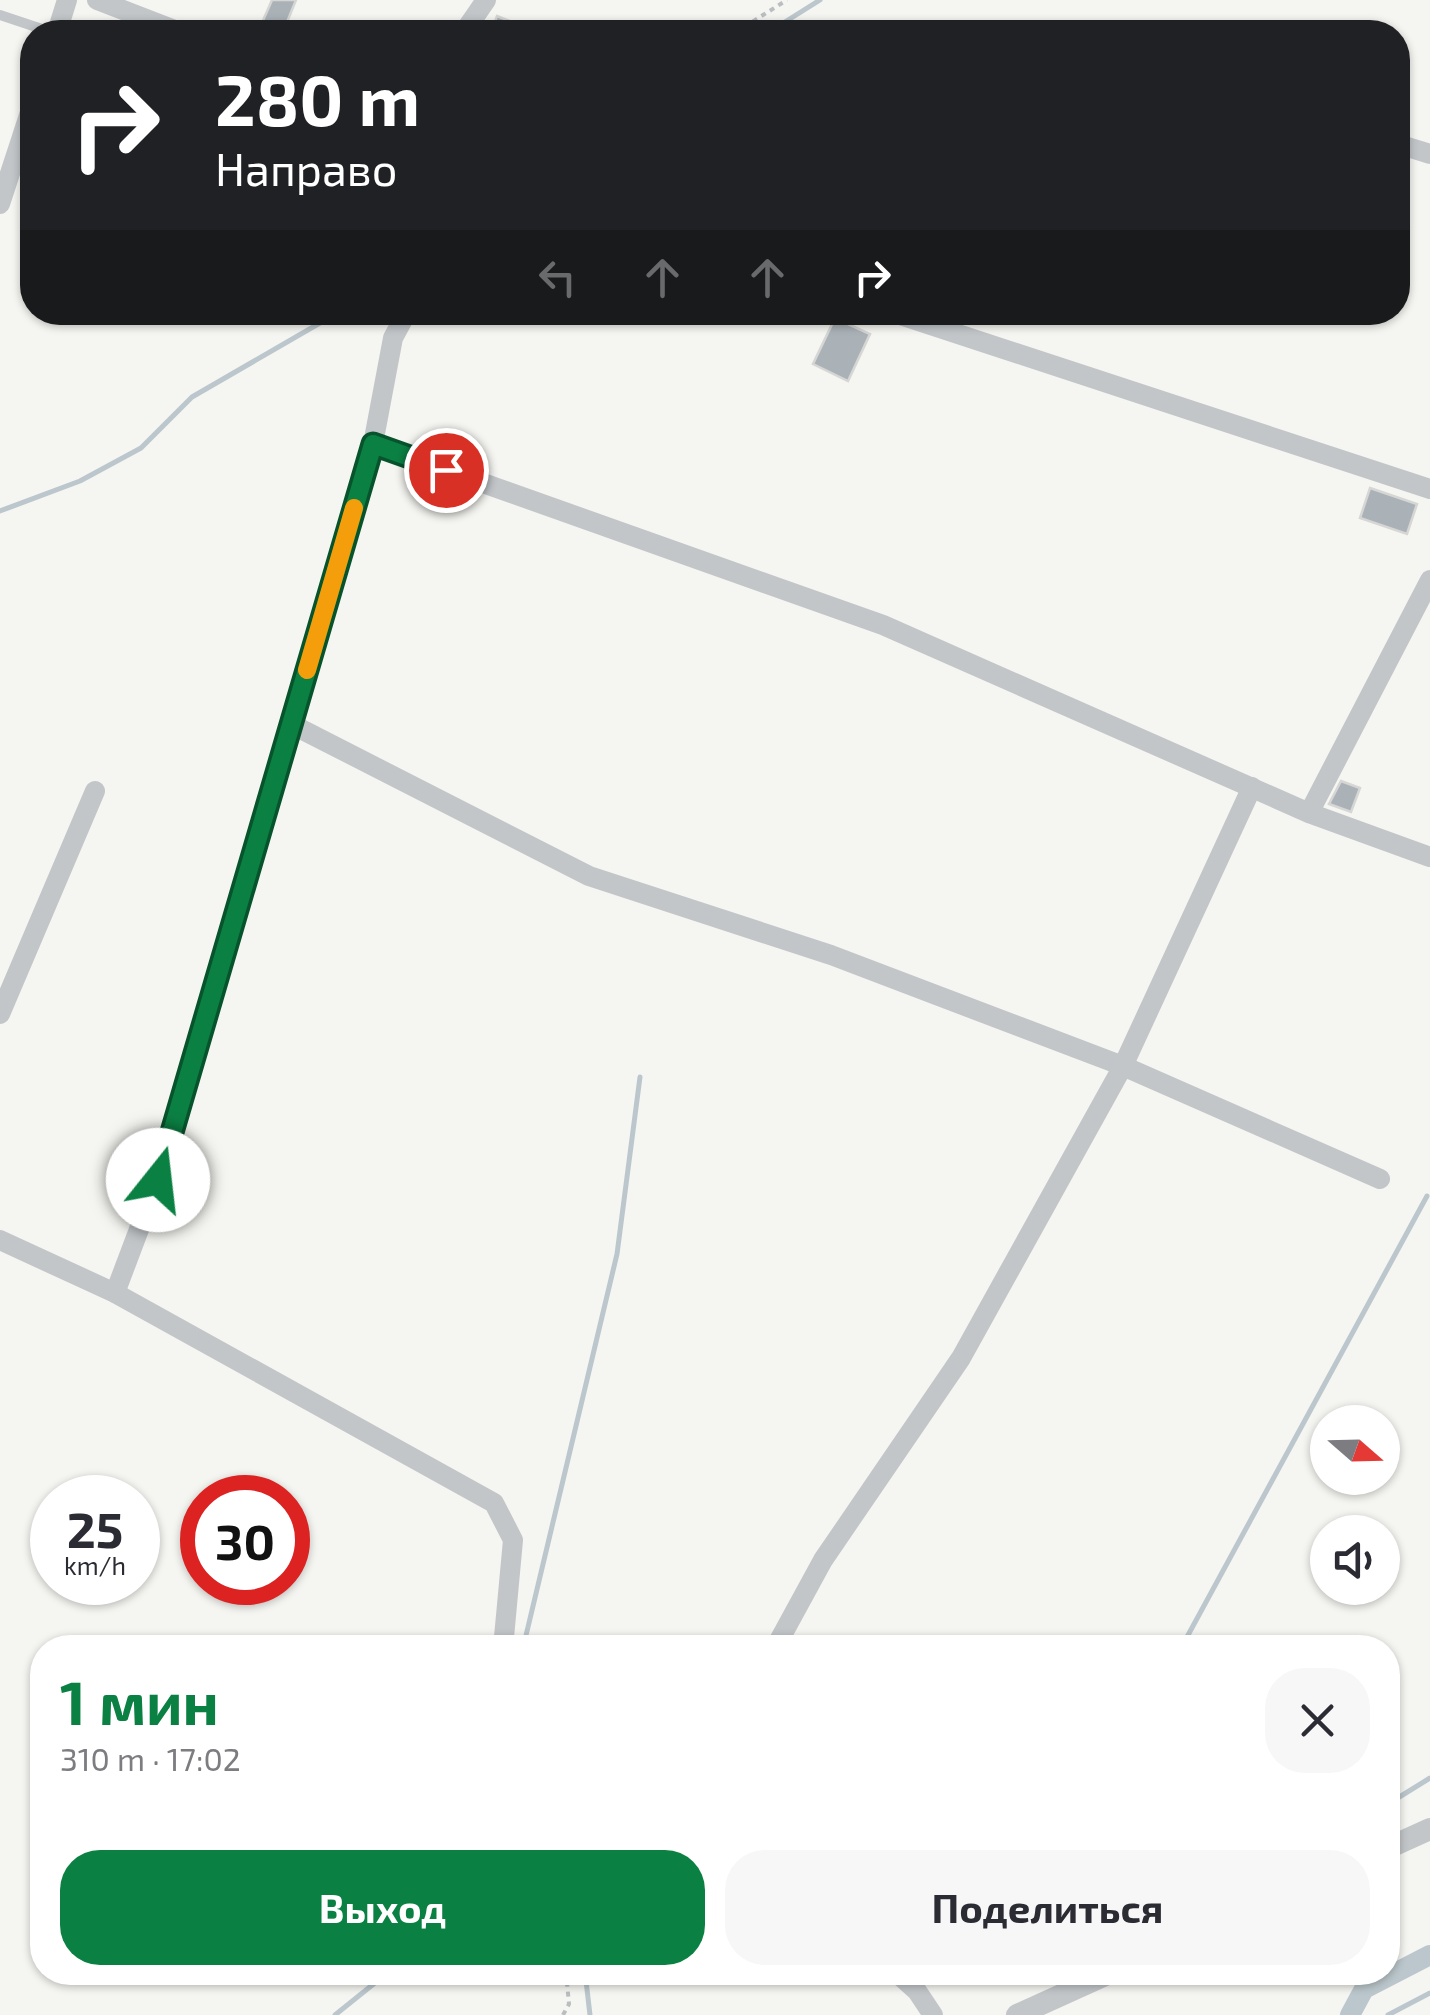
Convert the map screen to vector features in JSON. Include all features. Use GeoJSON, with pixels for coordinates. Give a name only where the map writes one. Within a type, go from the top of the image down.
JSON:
{"type":"FeatureCollection","features":[{"type":"Feature","properties":{"kind":"street"},"geometry":{"type":"LineString","coordinates":[[96,0],[148,20]]}},
{"type":"Feature","properties":{"kind":"street"},"geometry":{"type":"LineString","coordinates":[[0,204],[20,143]]}},
{"type":"Feature","properties":{"kind":"street"},"geometry":{"type":"LineString","coordinates":[[115,1293],[158,1180],[373,444],[393,338],[400,325]]}},
{"type":"Feature","properties":{"kind":"street"},"geometry":{"type":"LineString","coordinates":[[930,325],[1430,489]]}},
{"type":"Feature","properties":{"kind":"street"},"geometry":{"type":"LineString","coordinates":[[373,444],[883,625],[1309,813],[1430,857]]}},
{"type":"Feature","properties":{"kind":"street"},"geometry":{"type":"LineString","coordinates":[[1309,813],[1430,580]]}},
{"type":"Feature","properties":{"kind":"street"},"geometry":{"type":"LineString","coordinates":[[292,724],[588,876],[832,955],[1122,1066],[1380,1180]]}},
{"type":"Feature","properties":{"kind":"street"},"geometry":{"type":"LineString","coordinates":[[782,1635],[823,1560],[961,1358],[1122,1066],[1252,787]]}},
{"type":"Feature","properties":{"kind":"street"},"geometry":{"type":"LineString","coordinates":[[0,1014],[95,791]]}},
{"type":"Feature","properties":{"kind":"street"},"geometry":{"type":"LineString","coordinates":[[0,1240],[115,1293],[494,1502],[513,1540],[504,1635]]}},
{"type":"Feature","properties":{"kind":"street"},"geometry":{"type":"LineString","coordinates":[[1400,1842],[1430,1828]]}},
{"type":"Feature","properties":{"kind":"street"},"geometry":{"type":"LineString","coordinates":[[910,1985],[933,2015]]}},
{"type":"Feature","properties":{"kind":"street"},"geometry":{"type":"LineString","coordinates":[[1018,2015],[1084,1985]]}},
{"type":"Feature","properties":{"kind":"path"},"geometry":{"type":"LineString","coordinates":[[755,20],[787,0]]}},
{"type":"Feature","properties":{"kind":"path"},"geometry":{"type":"LineString","coordinates":[[562,2015],[569,2004],[567,1985]]}},
{"type":"Feature","properties":{"kind":"building"},"geometry":{"type":"Polygon","coordinates":[[[272,0],[296,0],[288,20],[263,20],[272,0]]]}},
{"type":"Feature","properties":{"kind":"building"},"geometry":{"type":"Polygon","coordinates":[[[832,325],[850,325],[870,334],[848,381],[813,364],[832,325]]]}},
{"type":"Feature","properties":{"kind":"building"},"geometry":{"type":"Polygon","coordinates":[[[1370,488],[1417,504],[1407,534],[1360,518],[1370,488]]]}},
{"type":"Feature","properties":{"kind":"building"},"geometry":{"type":"Polygon","coordinates":[[[1341,781],[1360,788],[1351,812],[1329,804],[1341,781]]]}},
{"type":"Feature","properties":{"kind":"waterway"},"geometry":{"type":"LineString","coordinates":[[788,20],[820,0]]}},
{"type":"Feature","properties":{"kind":"waterway"},"geometry":{"type":"LineString","coordinates":[[0,511],[80,481],[141,448],[192,397],[317,325]]}},
{"type":"Feature","properties":{"kind":"waterway"},"geometry":{"type":"LineString","coordinates":[[526,1635],[617,1254],[640,1077]]}},
{"type":"Feature","properties":{"kind":"waterway"},"geometry":{"type":"LineString","coordinates":[[1188,1635],[1427,1196]]}},
{"type":"Feature","properties":{"kind":"waterway"},"geometry":{"type":"LineString","coordinates":[[1400,1797],[1430,1778]]}},
{"type":"Feature","properties":{"kind":"waterway"},"geometry":{"type":"LineString","coordinates":[[1400,1970],[1430,1955]]}},
{"type":"Feature","properties":{"kind":"waterway"},"geometry":{"type":"LineString","coordinates":[[335,2015],[372,1985]]}},
{"type":"Feature","properties":{"kind":"waterway"},"geometry":{"type":"LineString","coordinates":[[587,1985],[590,2015]]}},
{"type":"Feature","properties":{"kind":"waterway"},"geometry":{"type":"LineString","coordinates":[[1350,2015],[1364,1989],[1372,1985]]}},
{"type":"Feature","properties":{"kind":"waterway"},"geometry":{"type":"LineString","coordinates":[[1388,2015],[1430,1993]]}},
{"type":"Feature","properties":{"kind":"slow traffic"},"geometry":{"type":"LineString","coordinates":[[307,670],[354,508]]}},
{"type":"Feature","properties":{"kind":"route"},"geometry":{"type":"LineString","coordinates":[[158,1180],[373,444],[446,470]]}}]}
